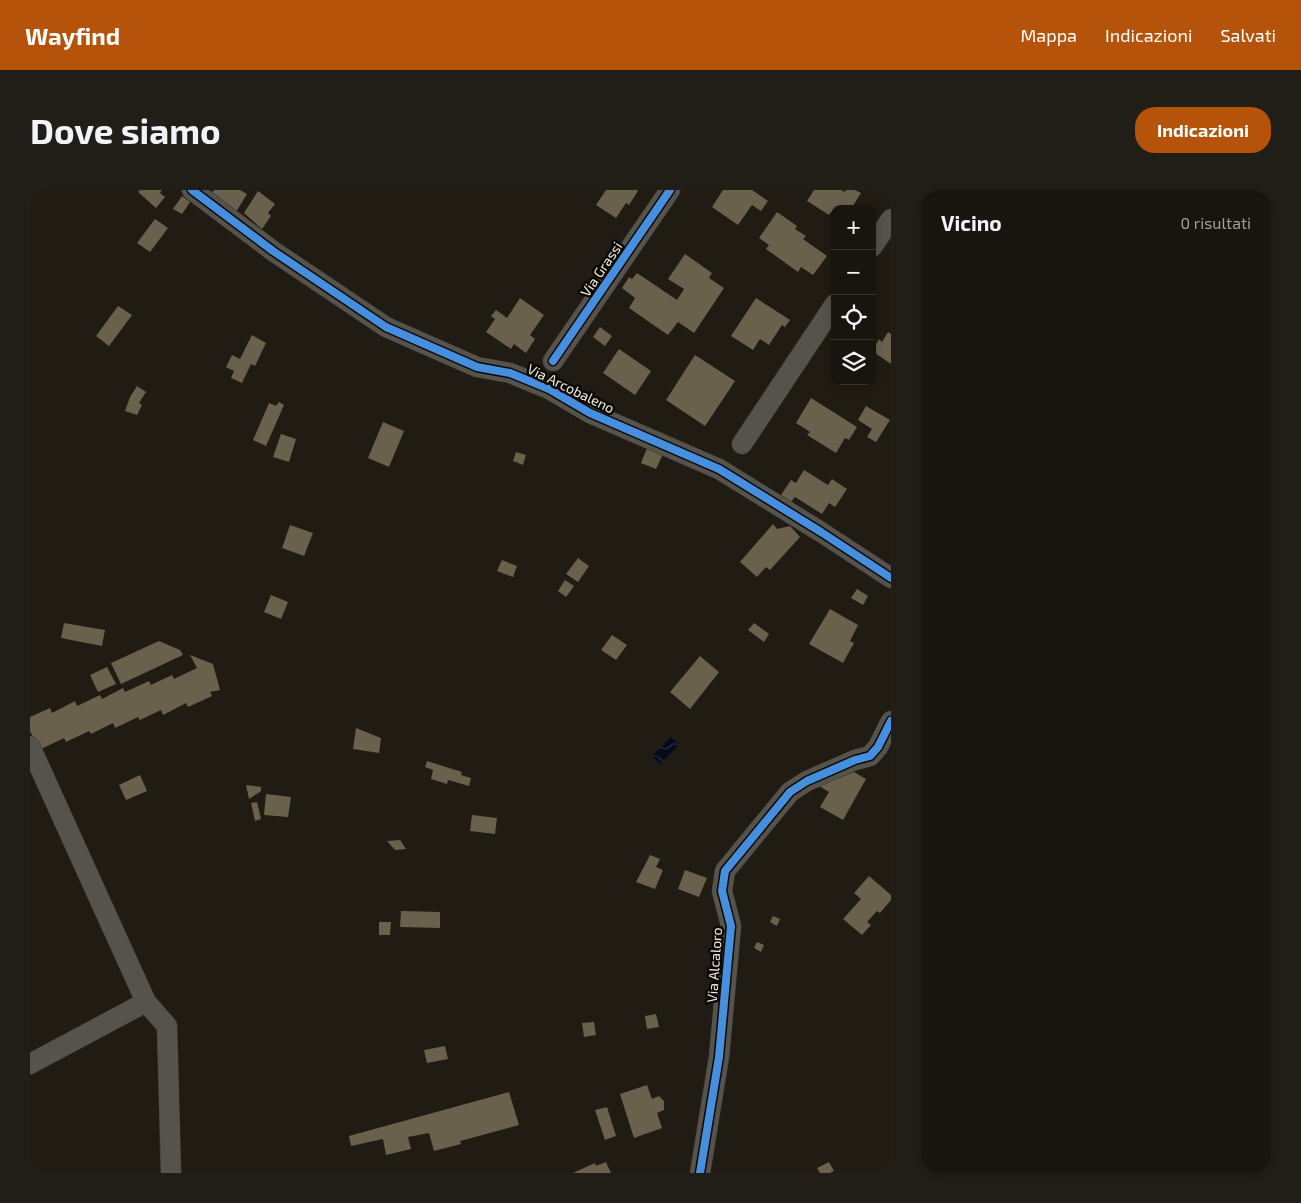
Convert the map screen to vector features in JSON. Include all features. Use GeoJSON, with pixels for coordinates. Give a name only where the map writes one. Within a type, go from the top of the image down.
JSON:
{"type":"FeatureCollection","features":[{"type":"Feature","properties":{"kind":"street","name":"Via Arcobaleno"},"geometry":{"type":"LineString","coordinates":[[192,190],[273,251],[386,327],[477,367],[510,373],[549,389],[590,413],[719,469],[891,578]]}},
{"type":"Feature","properties":{"kind":"street","name":"Via Grassi"},"geometry":{"type":"LineString","coordinates":[[553,361],[670,190]]}},
{"type":"Feature","properties":{"kind":"street"},"geometry":{"type":"LineString","coordinates":[[876,241],[891,219]]}},
{"type":"Feature","properties":{"kind":"street"},"geometry":{"type":"LineString","coordinates":[[742,444],[831,310]]}},
{"type":"Feature","properties":{"kind":"street","name":"Via Alcaloro"},"geometry":{"type":"LineString","coordinates":[[700,1173],[719,1057],[731,926],[722,891],[725,871],[790,792],[807,781],[854,760],[870,756],[878,747],[891,721]]}},
{"type":"Feature","properties":{"kind":"street"},"geometry":{"type":"LineString","coordinates":[[30,746],[146,1002],[166,1026],[171,1173]]}},
{"type":"Feature","properties":{"kind":"street"},"geometry":{"type":"LineString","coordinates":[[30,1064],[146,1002]]}},
{"type":"Feature","properties":{"kind":"water"},"geometry":{"type":"Polygon","coordinates":[[[671,737],[679,745],[660,764],[652,756],[671,737]]]}},
{"type":"Feature","properties":{"kind":"building"},"geometry":{"type":"Polygon","coordinates":[[[140,190],[162,190],[160,193],[165,197],[156,208],[138,192],[140,190]]]}},
{"type":"Feature","properties":{"kind":"building"},"geometry":{"type":"Polygon","coordinates":[[[214,190],[240,190],[247,194],[236,212],[211,194],[214,190]]]}},
{"type":"Feature","properties":{"kind":"building"},"geometry":{"type":"Polygon","coordinates":[[[606,190],[638,191],[629,205],[626,203],[616,218],[596,205],[606,190]]]}},
{"type":"Feature","properties":{"kind":"building"},"geometry":{"type":"Polygon","coordinates":[[[723,190],[752,190],[768,201],[761,211],[752,205],[738,225],[712,207],[723,190]]]}},
{"type":"Feature","properties":{"kind":"building"},"geometry":{"type":"Polygon","coordinates":[[[814,190],[841,190],[844,192],[846,190],[855,190],[861,193],[854,205],[831,205],[829,215],[807,201],[814,190]]]}},
{"type":"Feature","properties":{"kind":"building"},"geometry":{"type":"Polygon","coordinates":[[[258,191],[275,204],[268,213],[271,216],[262,229],[244,213],[258,191]]]}},
{"type":"Feature","properties":{"kind":"building"},"geometry":{"type":"Polygon","coordinates":[[[182,196],[190,202],[182,214],[173,209],[182,196]]]}},
{"type":"Feature","properties":{"kind":"building"},"geometry":{"type":"Polygon","coordinates":[[[777,212],[797,226],[795,229],[806,236],[803,239],[827,256],[813,275],[801,267],[798,272],[766,249],[769,245],[759,238],[777,212]]]}},
{"type":"Feature","properties":{"kind":"building"},"geometry":{"type":"Polygon","coordinates":[[[155,219],[168,228],[150,252],[137,243],[155,219]]]}},
{"type":"Feature","properties":{"kind":"building"},"geometry":{"type":"Polygon","coordinates":[[[685,254],[712,273],[709,278],[724,288],[694,333],[678,322],[668,335],[629,308],[635,298],[622,288],[629,277],[632,279],[637,273],[677,300],[684,289],[668,279],[685,254]]]}},
{"type":"Feature","properties":{"kind":"building"},"geometry":{"type":"Polygon","coordinates":[[[520,298],[544,315],[530,335],[535,339],[526,353],[514,344],[511,349],[486,332],[495,319],[491,316],[496,310],[507,318],[520,298]]]}},
{"type":"Feature","properties":{"kind":"building"},"geometry":{"type":"Polygon","coordinates":[[[756,298],[790,320],[785,327],[782,325],[769,345],[760,339],[753,350],[731,336],[756,298]]]}},
{"type":"Feature","properties":{"kind":"building"},"geometry":{"type":"Polygon","coordinates":[[[118,306],[132,315],[109,346],[96,336],[118,306]]]}},
{"type":"Feature","properties":{"kind":"building"},"geometry":{"type":"Polygon","coordinates":[[[600,327],[612,336],[605,346],[593,337],[600,327]]]}},
{"type":"Feature","properties":{"kind":"building"},"geometry":{"type":"Polygon","coordinates":[[[888,332],[891,334],[891,364],[876,354],[876,344],[879,339],[882,342],[888,332]]]}},
{"type":"Feature","properties":{"kind":"building"},"geometry":{"type":"Polygon","coordinates":[[[252,335],[266,343],[255,366],[251,364],[242,383],[231,378],[234,371],[226,367],[232,355],[240,359],[252,335]]]}},
{"type":"Feature","properties":{"kind":"building"},"geometry":{"type":"Polygon","coordinates":[[[619,349],[651,371],[635,395],[603,373],[619,349]]]}},
{"type":"Feature","properties":{"kind":"building"},"geometry":{"type":"Polygon","coordinates":[[[695,355],[735,381],[705,426],[666,400],[695,355]]]}},
{"type":"Feature","properties":{"kind":"building"},"geometry":{"type":"Polygon","coordinates":[[[137,386],[146,392],[139,403],[142,405],[137,415],[125,411],[130,397],[137,386]]]}},
{"type":"Feature","properties":{"kind":"building"},"geometry":{"type":"Polygon","coordinates":[[[811,398],[857,427],[849,440],[845,438],[836,453],[807,435],[810,432],[796,423],[811,398]]]}},
{"type":"Feature","properties":{"kind":"building"},"geometry":{"type":"Polygon","coordinates":[[[279,402],[284,405],[266,446],[253,440],[269,403],[276,406],[279,402]]]}},
{"type":"Feature","properties":{"kind":"building"},"geometry":{"type":"Polygon","coordinates":[[[866,406],[890,420],[876,442],[867,437],[872,429],[858,420],[866,406]]]}},
{"type":"Feature","properties":{"kind":"building"},"geometry":{"type":"Polygon","coordinates":[[[383,422],[404,431],[389,467],[368,458],[383,422]]]}},
{"type":"Feature","properties":{"kind":"building"},"geometry":{"type":"Polygon","coordinates":[[[281,434],[296,439],[289,462],[273,457],[281,434]]]}},
{"type":"Feature","properties":{"kind":"building"},"geometry":{"type":"Polygon","coordinates":[[[647,448],[663,454],[656,469],[641,463],[647,448]]]}},
{"type":"Feature","properties":{"kind":"building"},"geometry":{"type":"Polygon","coordinates":[[[516,452],[526,455],[523,465],[513,461],[516,452]]]}},
{"type":"Feature","properties":{"kind":"building"},"geometry":{"type":"Polygon","coordinates":[[[804,470],[828,485],[832,479],[847,489],[835,507],[829,503],[822,514],[795,497],[791,502],[781,495],[791,480],[796,483],[804,470]]]}},
{"type":"Feature","properties":{"kind":"building"},"geometry":{"type":"Polygon","coordinates":[[[773,524],[777,529],[790,526],[800,537],[770,570],[766,567],[757,577],[740,562],[773,524]]]}},
{"type":"Feature","properties":{"kind":"building"},"geometry":{"type":"Polygon","coordinates":[[[290,525],[313,533],[304,556],[282,548],[290,525]]]}},
{"type":"Feature","properties":{"kind":"building"},"geometry":{"type":"Polygon","coordinates":[[[578,558],[589,566],[578,582],[566,574],[578,558]]]}},
{"type":"Feature","properties":{"kind":"building"},"geometry":{"type":"Polygon","coordinates":[[[502,560],[517,566],[513,577],[497,571],[502,560]]]}},
{"type":"Feature","properties":{"kind":"building"},"geometry":{"type":"Polygon","coordinates":[[[565,580],[574,586],[566,597],[558,591],[565,580]]]}},
{"type":"Feature","properties":{"kind":"building"},"geometry":{"type":"Polygon","coordinates":[[[857,589],[868,596],[863,605],[851,598],[857,589]]]}},
{"type":"Feature","properties":{"kind":"building"},"geometry":{"type":"Polygon","coordinates":[[[271,595],[288,602],[281,619],[264,612],[271,595]]]}},
{"type":"Feature","properties":{"kind":"building"},"geometry":{"type":"Polygon","coordinates":[[[830,609],[858,625],[850,641],[854,643],[843,663],[809,644],[830,609]]]}},
{"type":"Feature","properties":{"kind":"building"},"geometry":{"type":"Polygon","coordinates":[[[64,623],[105,630],[102,646],[61,638],[64,623]]]}},
{"type":"Feature","properties":{"kind":"building"},"geometry":{"type":"Polygon","coordinates":[[[754,623],[769,634],[764,642],[748,630],[754,623]]]}},
{"type":"Feature","properties":{"kind":"building"},"geometry":{"type":"Polygon","coordinates":[[[612,635],[627,645],[616,660],[601,650],[612,635]]]}},
{"type":"Feature","properties":{"kind":"building"},"geometry":{"type":"Polygon","coordinates":[[[159,641],[180,650],[183,655],[121,684],[111,663],[159,641]]]}},
{"type":"Feature","properties":{"kind":"building"},"geometry":{"type":"Polygon","coordinates":[[[190,655],[213,664],[220,690],[210,692],[212,696],[188,707],[186,703],[163,715],[161,710],[140,720],[138,717],[115,728],[113,723],[91,734],[89,731],[66,742],[64,738],[39,750],[30,731],[30,717],[50,708],[52,713],[75,701],[77,706],[100,695],[102,699],[123,688],[125,692],[149,681],[151,685],[172,675],[174,679],[197,668],[190,655]]]}},
{"type":"Feature","properties":{"kind":"building"},"geometry":{"type":"Polygon","coordinates":[[[700,656],[719,672],[690,709],[670,692],[700,656]]]}},
{"type":"Feature","properties":{"kind":"building"},"geometry":{"type":"Polygon","coordinates":[[[107,667],[116,684],[98,692],[90,675],[107,667]]]}},
{"type":"Feature","properties":{"kind":"building"},"geometry":{"type":"Polygon","coordinates":[[[356,728],[381,738],[379,753],[353,749],[356,728]]]}},
{"type":"Feature","properties":{"kind":"building"},"geometry":{"type":"Polygon","coordinates":[[[427,761],[462,772],[461,775],[471,778],[469,786],[448,780],[447,784],[431,779],[433,770],[425,767],[427,761]]]}},
{"type":"Feature","properties":{"kind":"building"},"geometry":{"type":"Polygon","coordinates":[[[854,772],[866,779],[843,820],[820,807],[829,792],[819,786],[854,772]]]}},
{"type":"Feature","properties":{"kind":"building"},"geometry":{"type":"Polygon","coordinates":[[[140,775],[147,791],[126,800],[119,785],[140,775]]]}},
{"type":"Feature","properties":{"kind":"building"},"geometry":{"type":"Polygon","coordinates":[[[246,785],[261,787],[261,791],[249,799],[246,785]]]}},
{"type":"Feature","properties":{"kind":"building"},"geometry":{"type":"Polygon","coordinates":[[[266,794],[291,797],[288,817],[264,815],[266,794]]]}},
{"type":"Feature","properties":{"kind":"building"},"geometry":{"type":"Polygon","coordinates":[[[257,802],[261,819],[255,821],[251,803],[257,802]]]}},
{"type":"Feature","properties":{"kind":"building"},"geometry":{"type":"Polygon","coordinates":[[[472,815],[497,818],[495,834],[470,831],[472,815]]]}},
{"type":"Feature","properties":{"kind":"building"},"geometry":{"type":"Polygon","coordinates":[[[400,840],[406,849],[395,850],[387,841],[400,840]]]}},
{"type":"Feature","properties":{"kind":"building"},"geometry":{"type":"Polygon","coordinates":[[[650,855],[660,859],[656,867],[663,870],[655,889],[636,882],[650,855]]]}},
{"type":"Feature","properties":{"kind":"building"},"geometry":{"type":"Polygon","coordinates":[[[685,870],[707,878],[699,897],[678,889],[685,870]]]}},
{"type":"Feature","properties":{"kind":"building"},"geometry":{"type":"Polygon","coordinates":[[[869,876],[891,895],[891,900],[880,913],[877,911],[867,922],[871,925],[862,935],[843,919],[861,899],[854,893],[869,876]]]}},
{"type":"Feature","properties":{"kind":"building"},"geometry":{"type":"Polygon","coordinates":[[[401,911],[440,912],[440,928],[400,927],[401,911]]]}},
{"type":"Feature","properties":{"kind":"building"},"geometry":{"type":"Polygon","coordinates":[[[773,916],[780,919],[777,926],[770,922],[773,916]]]}},
{"type":"Feature","properties":{"kind":"building"},"geometry":{"type":"Polygon","coordinates":[[[379,922],[391,922],[390,935],[379,935],[379,922]]]}},
{"type":"Feature","properties":{"kind":"building"},"geometry":{"type":"Polygon","coordinates":[[[757,942],[764,945],[761,952],[754,948],[757,942]]]}},
{"type":"Feature","properties":{"kind":"building"},"geometry":{"type":"Polygon","coordinates":[[[656,1014],[659,1027],[647,1029],[645,1016],[656,1014]]]}},
{"type":"Feature","properties":{"kind":"building"},"geometry":{"type":"Polygon","coordinates":[[[594,1022],[596,1035],[584,1037],[582,1023],[594,1022]]]}},
{"type":"Feature","properties":{"kind":"building"},"geometry":{"type":"Polygon","coordinates":[[[445,1046],[448,1059],[427,1063],[424,1050],[445,1046]]]}},
{"type":"Feature","properties":{"kind":"building"},"geometry":{"type":"Polygon","coordinates":[[[647,1085],[652,1099],[659,1096],[664,1101],[664,1110],[657,1113],[662,1128],[634,1138],[620,1094],[647,1085]]]}},
{"type":"Feature","properties":{"kind":"building"},"geometry":{"type":"Polygon","coordinates":[[[509,1092],[519,1125],[460,1141],[461,1144],[434,1151],[429,1133],[408,1137],[411,1149],[386,1155],[383,1139],[351,1146],[349,1136],[509,1092]]]}},
{"type":"Feature","properties":{"kind":"building"},"geometry":{"type":"Polygon","coordinates":[[[607,1107],[616,1136],[605,1140],[595,1110],[607,1107]]]}},
{"type":"Feature","properties":{"kind":"building"},"geometry":{"type":"Polygon","coordinates":[[[606,1162],[611,1173],[573,1173],[595,1163],[596,1166],[606,1162]]]}},
{"type":"Feature","properties":{"kind":"building"},"geometry":{"type":"Polygon","coordinates":[[[829,1162],[834,1171],[820,1173],[817,1168],[829,1162]]]}},
{"type":"Feature","properties":{"kind":"cycle path"},"geometry":{"type":"LineString","coordinates":[[192,190],[273,251],[386,327],[477,367],[510,373],[549,389],[590,413],[719,469],[891,578]]}},
{"type":"Feature","properties":{"kind":"cycle path"},"geometry":{"type":"LineString","coordinates":[[553,361],[670,190]]}},
{"type":"Feature","properties":{"kind":"cycle path"},"geometry":{"type":"LineString","coordinates":[[700,1173],[719,1057],[731,926],[722,891],[725,871],[790,792],[807,781],[855,760],[870,756],[878,747],[891,721]]}}]}
